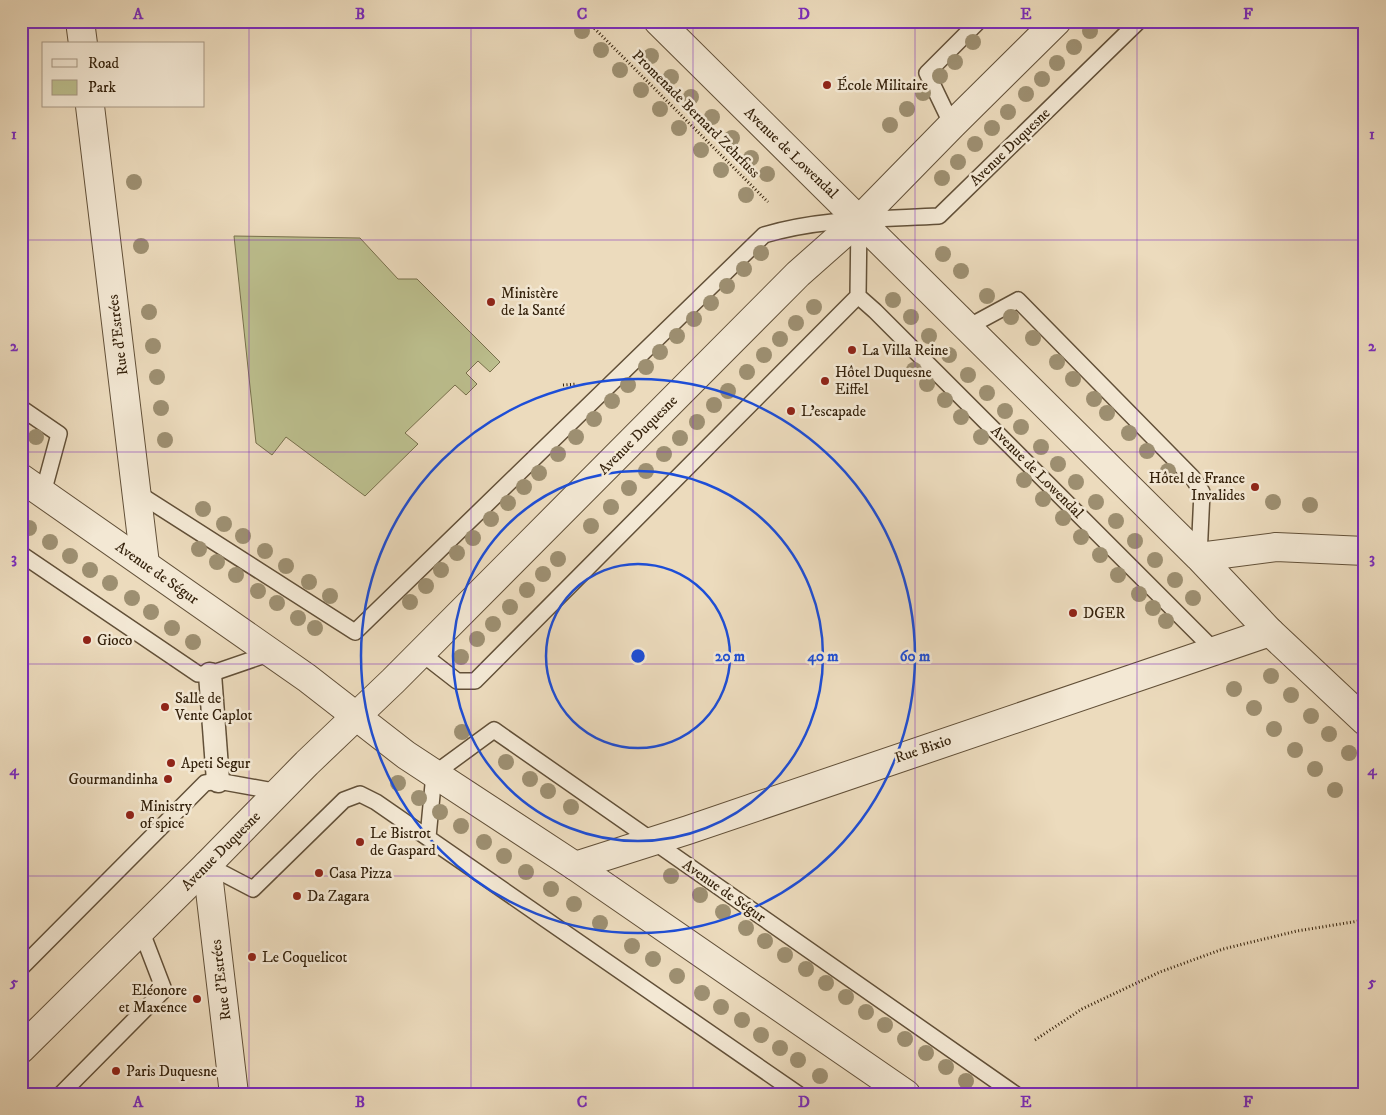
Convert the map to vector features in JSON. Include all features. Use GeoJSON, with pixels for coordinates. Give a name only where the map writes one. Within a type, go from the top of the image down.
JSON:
{"type":"FeatureCollection","features":[{"type":"Feature","properties":{"kind":"street"},"geometry":{"type":"LineString","coordinates":[[80,21],[83,42]]}},
{"type":"Feature","properties":{"kind":"street","name":"Avenue de Lowendal"},"geometry":{"type":"LineString","coordinates":[[658,21],[1199,557],[1270,632],[1365,722]]}},
{"type":"Feature","properties":{"kind":"street","name":"Avenue Duquesne"},"geometry":{"type":"LineString","coordinates":[[21,1049],[207,866],[355,716],[421,653],[798,274],[859,220],[1057,21]]}},
{"type":"Feature","properties":{"kind":"street","name":"Rue d'Estrées"},"geometry":{"type":"LineString","coordinates":[[90,108],[145,564]]}},
{"type":"Feature","properties":{"kind":"street","name":"Avenue de Ségur"},"geometry":{"type":"LineString","coordinates":[[32,486],[271,652],[434,774],[575,866],[906,1094]]}},
{"type":"Feature","properties":{"kind":"street"},"geometry":{"type":"LineString","coordinates":[[1199,557],[1276,547],[1365,551]]}},
{"type":"Feature","properties":{"kind":"street","name":"Rue Bixio"},"geometry":{"type":"LineString","coordinates":[[575,866],[1270,632]]}},
{"type":"Feature","properties":{"kind":"street"},"geometry":{"type":"LineString","coordinates":[[210,674],[218,781]]}},
{"type":"Feature","properties":{"kind":"street","name":"Rue d'Estrées"},"geometry":{"type":"LineString","coordinates":[[207,866],[234,1094]]}},
{"type":"Feature","properties":{"kind":"lane"},"geometry":{"type":"LineString","coordinates":[[952,125],[927,74],[979,21]]}},
{"type":"Feature","properties":{"kind":"lane","name":"Avenue Duquesne"},"geometry":{"type":"LineString","coordinates":[[859,220],[939,216],[1139,21]]}},
{"type":"Feature","properties":{"kind":"lane"},"geometry":{"type":"LineString","coordinates":[[136,492],[355,632],[764,235],[790,227],[859,220],[858,296],[475,681],[457,681],[421,653]]}},
{"type":"Feature","properties":{"kind":"lane","name":"Avenue de Lowendal"},"geometry":{"type":"LineString","coordinates":[[858,296],[1215,651]]}},
{"type":"Feature","properties":{"kind":"lane"},"geometry":{"type":"LineString","coordinates":[[968,327],[1018,300],[1192,477],[1202,492],[1199,557]]}},
{"type":"Feature","properties":{"kind":"lane","name":"Avenue de Ségur"},"geometry":{"type":"LineString","coordinates":[[21,408],[59,434],[32,486]]}},
{"type":"Feature","properties":{"kind":"lane"},"geometry":{"type":"LineString","coordinates":[[21,554],[198,674],[210,674],[271,652]]}},
{"type":"Feature","properties":{"kind":"lane","name":"Avenue de Ségur"},"geometry":{"type":"LineString","coordinates":[[434,774],[494,730],[1015,1094]]}},
{"type":"Feature","properties":{"kind":"lane"},"geometry":{"type":"LineString","coordinates":[[428,837],[434,774]]}},
{"type":"Feature","properties":{"kind":"lane"},"geometry":{"type":"LineString","coordinates":[[21,968],[204,783],[218,781],[279,792]]}},
{"type":"Feature","properties":{"kind":"lane"},"geometry":{"type":"LineString","coordinates":[[207,866],[252,889],[344,800],[360,794],[376,802],[428,837],[798,1094]]}},
{"type":"Feature","properties":{"kind":"lane"},"geometry":{"type":"LineString","coordinates":[[60,1094],[164,990],[141,930]]}},
{"type":"Feature","properties":{"kind":"path","name":"Promenade Bernard Zehrfuss"},"geometry":{"type":"LineString","coordinates":[[587,21],[768,202]]}},
{"type":"Feature","properties":{"kind":"path"},"geometry":{"type":"LineString","coordinates":[[1035,1040],[1082,1009],[1160,972],[1223,949],[1297,931],[1365,920]]}},
{"type":"Feature","properties":{"kind":"green space"},"geometry":{"type":"Polygon","coordinates":[[[234,236],[360,238],[398,279],[417,279],[500,362],[490,372],[478,361],[466,373],[477,384],[466,395],[455,385],[405,433],[418,444],[365,496],[286,437],[272,455],[256,443],[234,236]]]}},
{"type":"Feature","properties":{"kind":"place","name":"École Militaire"},"geometry":{"type":"Point","coordinates":[827,85]}},
{"type":"Feature","properties":{"kind":"place","name":"Ministère de la Santé"},"geometry":{"type":"Point","coordinates":[491,302]}},
{"type":"Feature","properties":{"kind":"place","name":"La Villa Reine"},"geometry":{"type":"Point","coordinates":[852,350]}},
{"type":"Feature","properties":{"kind":"place","name":"Hôtel Duquesne Eiffel"},"geometry":{"type":"Point","coordinates":[825,381]}},
{"type":"Feature","properties":{"kind":"place","name":"L'escapade"},"geometry":{"type":"Point","coordinates":[791,411]}},
{"type":"Feature","properties":{"kind":"place","name":"Hôtel de France Invalides"},"geometry":{"type":"Point","coordinates":[1255,487]}},
{"type":"Feature","properties":{"kind":"place","name":"DGER"},"geometry":{"type":"Point","coordinates":[1073,613]}},
{"type":"Feature","properties":{"kind":"place","name":"Gioco"},"geometry":{"type":"Point","coordinates":[87,640]}},
{"type":"Feature","properties":{"kind":"place","name":"Salle de Vente Caplot"},"geometry":{"type":"Point","coordinates":[165,707]}},
{"type":"Feature","properties":{"kind":"place","name":"Apeti Segur"},"geometry":{"type":"Point","coordinates":[171,763]}},
{"type":"Feature","properties":{"kind":"place","name":"Gourmandinha"},"geometry":{"type":"Point","coordinates":[168,779]}},
{"type":"Feature","properties":{"kind":"place","name":"Ministry of spice"},"geometry":{"type":"Point","coordinates":[130,815]}},
{"type":"Feature","properties":{"kind":"place","name":"Le Bistrot de Gaspard"},"geometry":{"type":"Point","coordinates":[360,842]}},
{"type":"Feature","properties":{"kind":"place","name":"Casa Pizza"},"geometry":{"type":"Point","coordinates":[319,873]}},
{"type":"Feature","properties":{"kind":"place","name":"Da Zagara"},"geometry":{"type":"Point","coordinates":[297,896]}},
{"type":"Feature","properties":{"kind":"place","name":"Le Coquelicot"},"geometry":{"type":"Point","coordinates":[252,957]}},
{"type":"Feature","properties":{"kind":"place","name":"Eléonore et Maxence"},"geometry":{"type":"Point","coordinates":[197,999]}},
{"type":"Feature","properties":{"kind":"place","name":"Paris Duquesne"},"geometry":{"type":"Point","coordinates":[116,1071]}}]}
